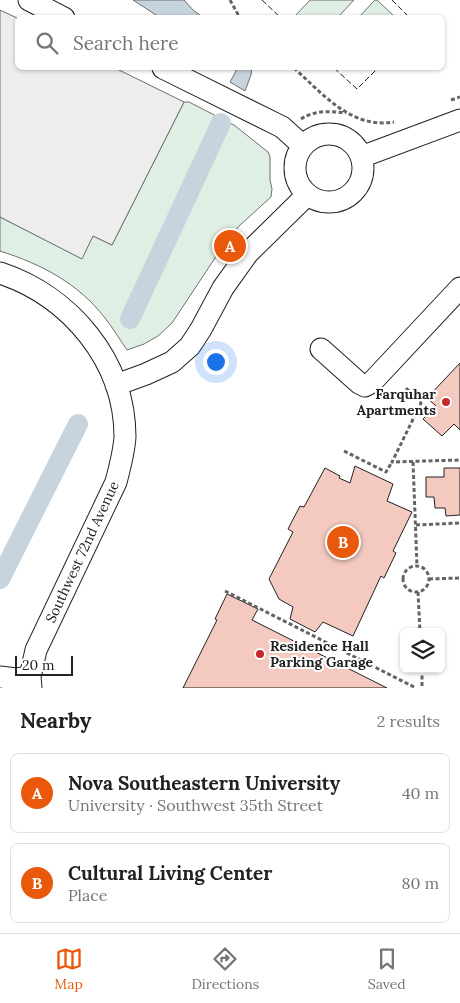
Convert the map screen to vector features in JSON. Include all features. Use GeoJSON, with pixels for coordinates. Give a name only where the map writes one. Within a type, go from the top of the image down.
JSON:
{"type":"FeatureCollection","features":[{"type":"Feature","properties":{"kind":"street"},"geometry":{"type":"LineString","coordinates":[[29,0],[58,15]]}},
{"type":"Feature","properties":{"kind":"street"},"geometry":{"type":"LineString","coordinates":[[167,70],[282,127],[302,145]]}},
{"type":"Feature","properties":{"kind":"street"},"geometry":{"type":"LineString","coordinates":[[362,157],[460,120]]}},
{"type":"Feature","properties":{"kind":"street"},"geometry":{"type":"LineString","coordinates":[[323,134],[335,134],[346,138],[356,146],[362,157],[364,168],[362,179],[349,196],[339,201],[328,203],[317,201],[307,195],[295,177],[296,155],[302,145],[312,138],[323,134]]}},
{"type":"Feature","properties":{"kind":"street"},"geometry":{"type":"LineString","coordinates":[[116,385],[172,362],[190,346],[224,288],[248,253],[307,195]]}},
{"type":"Feature","properties":{"kind":"street","name":"Southwest 72nd Avenue"},"geometry":{"type":"LineString","coordinates":[[0,273],[36,288],[63,306],[84,327],[102,354],[116,385],[123,413],[124,426],[123,454],[118,475],[106,505],[36,650],[31,683]]}},
{"type":"Feature","properties":{"kind":"street"},"geometry":{"type":"LineString","coordinates":[[321,348],[359,383],[366,386],[372,382],[460,288]]}},
{"type":"Feature","properties":{"kind":"street"},"geometry":{"type":"LineString","coordinates":[[0,677],[31,683]]}},
{"type":"Feature","properties":{"kind":"path"},"geometry":{"type":"LineString","coordinates":[[230,0],[238,15]]}},
{"type":"Feature","properties":{"kind":"path"},"geometry":{"type":"LineString","coordinates":[[296,70],[332,103],[346,113],[368,122],[386,123],[401,120]]}},
{"type":"Feature","properties":{"kind":"path"},"geometry":{"type":"LineString","coordinates":[[447,101],[460,97]]}},
{"type":"Feature","properties":{"kind":"path"},"geometry":{"type":"LineString","coordinates":[[298,124],[302,118],[309,115],[329,111],[346,113]]}},
{"type":"Feature","properties":{"kind":"path"},"geometry":{"type":"LineString","coordinates":[[344,451],[386,472],[421,403],[406,388]]}},
{"type":"Feature","properties":{"kind":"path"},"geometry":{"type":"LineString","coordinates":[[392,462],[460,460]]}},
{"type":"Feature","properties":{"kind":"path"},"geometry":{"type":"LineString","coordinates":[[413,461],[417,566]]}},
{"type":"Feature","properties":{"kind":"path"},"geometry":{"type":"LineString","coordinates":[[416,525],[460,523]]}},
{"type":"Feature","properties":{"kind":"path"},"geometry":{"type":"LineString","coordinates":[[413,566],[417,566],[427,572],[429,579],[425,589],[413,592],[406,587],[403,579],[406,571],[413,566]]}},
{"type":"Feature","properties":{"kind":"path"},"geometry":{"type":"LineString","coordinates":[[429,579],[460,578]]}},
{"type":"Feature","properties":{"kind":"path"},"geometry":{"type":"LineString","coordinates":[[225,592],[416,688]]}},
{"type":"Feature","properties":{"kind":"path"},"geometry":{"type":"LineString","coordinates":[[418,592],[420,628]]}},
{"type":"Feature","properties":{"kind":"path"},"geometry":{"type":"LineString","coordinates":[[422,673],[422,688]]}},
{"type":"Feature","properties":{"kind":"green space"},"geometry":{"type":"Polygon","coordinates":[[[310,0],[354,0],[340,15],[296,15],[310,0]]]}},
{"type":"Feature","properties":{"kind":"green space"},"geometry":{"type":"Polygon","coordinates":[[[377,0],[393,15],[361,15],[377,0]]]}},
{"type":"Feature","properties":{"kind":"green space"},"geometry":{"type":"Polygon","coordinates":[[[184,102],[189,102],[234,125],[268,152],[270,157],[271,197],[239,226],[223,246],[172,323],[158,336],[144,344],[127,350],[108,322],[71,285],[30,262],[0,251],[0,217],[81,258],[93,236],[112,245],[184,102]]]}},
{"type":"Feature","properties":{"kind":"shaded area"},"geometry":{"type":"Polygon","coordinates":[[[133,0],[184,0],[200,15],[156,15],[133,0]]]}},
{"type":"Feature","properties":{"kind":"shaded area"},"geometry":{"type":"Polygon","coordinates":[[[0,10],[15,17],[15,70],[119,70],[184,102],[112,245],[93,236],[82,259],[0,217],[0,10]]]}},
{"type":"Feature","properties":{"kind":"shaded area"},"geometry":{"type":"Polygon","coordinates":[[[252,70],[245,91],[230,82],[236,71],[252,70]]]}},
{"type":"Feature","properties":{"kind":"building","name":"Farquhar Apartments"},"geometry":{"type":"Polygon","coordinates":[[[460,363],[460,430],[454,424],[442,436],[423,419],[436,406],[427,398],[460,363]]]}},
{"type":"Feature","properties":{"kind":"building"},"geometry":{"type":"Polygon","coordinates":[[[355,466],[393,484],[387,501],[412,512],[393,551],[396,553],[384,578],[381,576],[353,636],[323,622],[315,632],[290,619],[293,607],[279,599],[269,579],[293,532],[288,529],[300,506],[304,507],[325,468],[350,483],[355,466]]]}},
{"type":"Feature","properties":{"kind":"building"},"geometry":{"type":"Polygon","coordinates":[[[444,468],[460,468],[460,515],[446,516],[445,508],[435,508],[434,497],[426,497],[426,477],[444,477],[444,468]]]}},
{"type":"Feature","properties":{"kind":"building","name":"Residence Hall Parking Garage"},"geometry":{"type":"Polygon","coordinates":[[[227,594],[258,609],[252,620],[387,688],[183,688],[217,620],[215,619],[227,594]]]}},
{"type":"Feature","properties":{"kind":"waterway"},"geometry":{"type":"LineString","coordinates":[[130,319],[221,123]]}},
{"type":"Feature","properties":{"kind":"waterway"},"geometry":{"type":"LineString","coordinates":[[0,579],[78,424]]}},
{"type":"Feature","properties":{"kind":"fence"},"geometry":{"type":"LineString","coordinates":[[262,0],[278,15]]}},
{"type":"Feature","properties":{"kind":"fence"},"geometry":{"type":"LineString","coordinates":[[392,0],[407,15]]}},
{"type":"Feature","properties":{"kind":"fence"},"geometry":{"type":"LineString","coordinates":[[336,70],[357,89],[376,70]]}},
{"type":"Feature","properties":{"kind":"place","name":"Nova Southeastern University"},"geometry":{"type":"Point","coordinates":[230,246]}},
{"type":"Feature","properties":{"kind":"place","name":"Farquhar Apartments"},"geometry":{"type":"Point","coordinates":[446,402]}},
{"type":"Feature","properties":{"kind":"place","name":"Cultural Living Center"},"geometry":{"type":"Point","coordinates":[343,542]}},
{"type":"Feature","properties":{"kind":"place","name":"Residence Hall Parking Garage"},"geometry":{"type":"Point","coordinates":[260,654]}}]}
